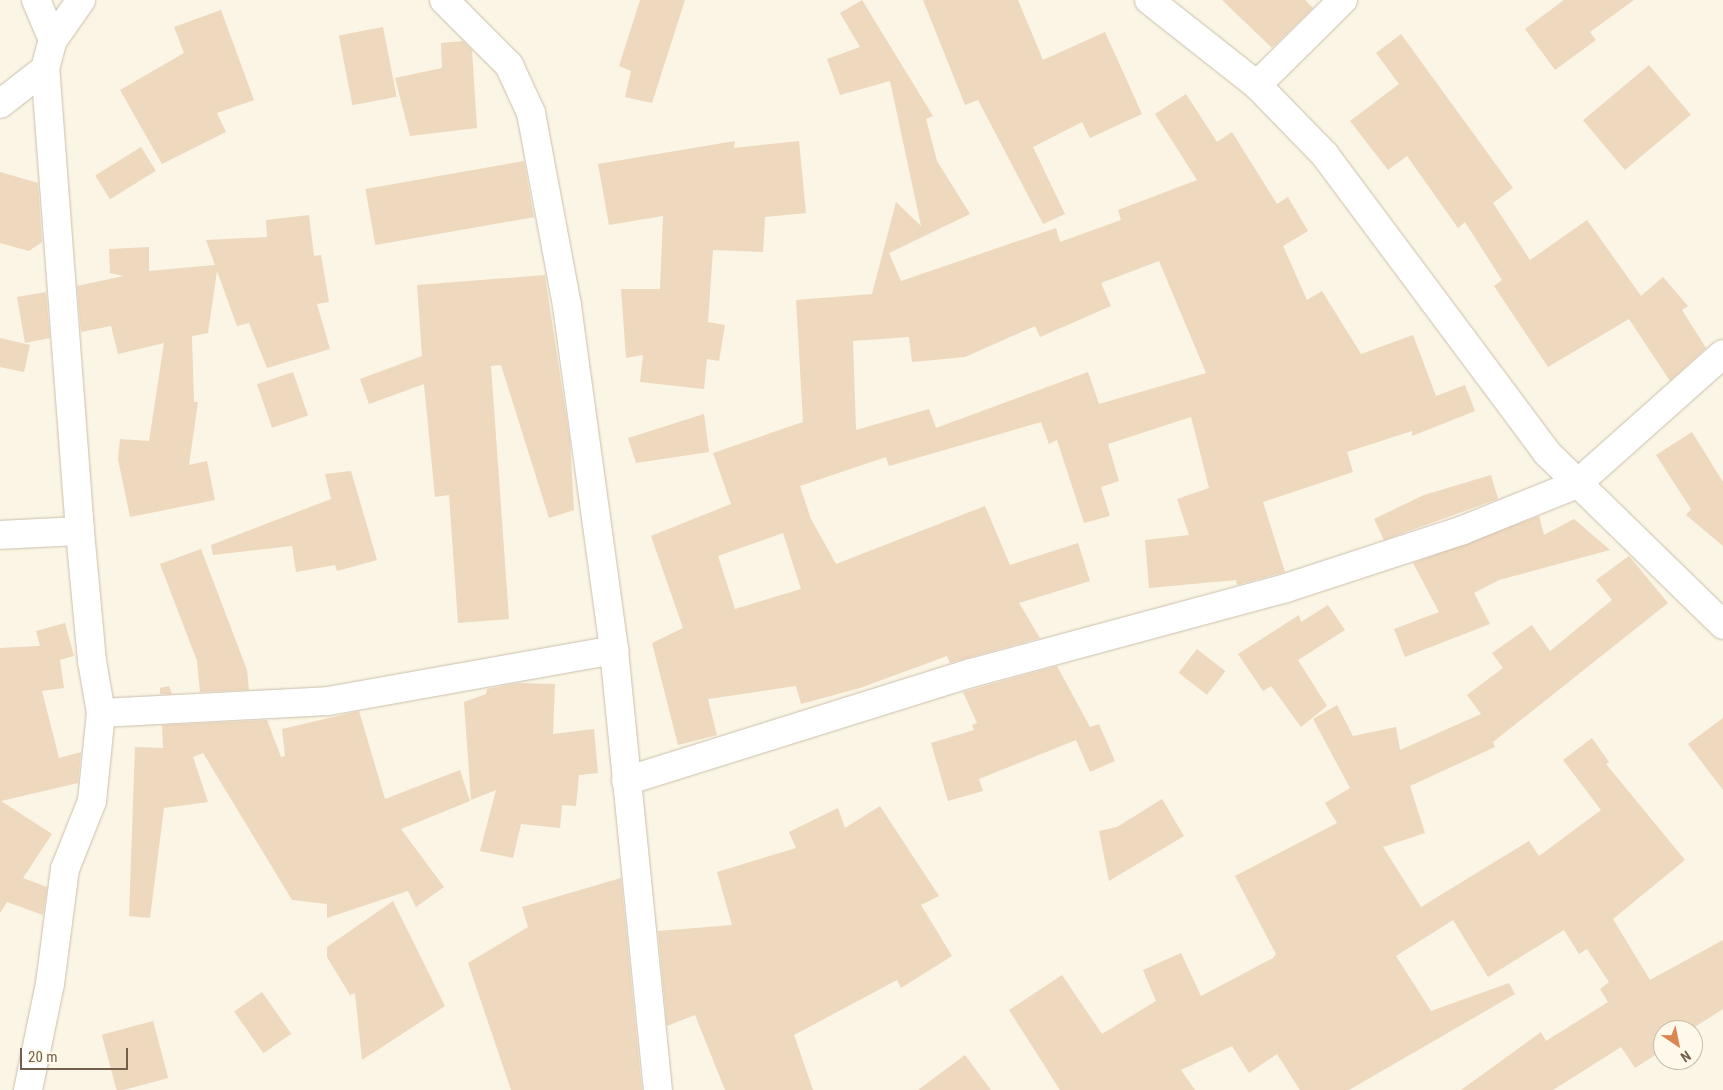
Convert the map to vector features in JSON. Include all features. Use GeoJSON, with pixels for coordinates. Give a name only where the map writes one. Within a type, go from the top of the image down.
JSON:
{"type":"FeatureCollection","features":[{"type":"Feature","properties":{"kind":"street"},"geometry":{"type":"LineString","coordinates":[[36,0],[53,40]]}},
{"type":"Feature","properties":{"kind":"street"},"geometry":{"type":"LineString","coordinates":[[28,1090],[50,984],[65,869],[92,801],[101,713],[92,661],[80,531],[45,69],[53,40],[81,0]]}},
{"type":"Feature","properties":{"kind":"street"},"geometry":{"type":"LineString","coordinates":[[444,0],[510,65],[531,113],[567,306],[614,650],[658,1090]]}},
{"type":"Feature","properties":{"kind":"street"},"geometry":{"type":"LineString","coordinates":[[1149,0],[1257,85],[1360,196],[1515,412],[1577,484],[1723,625]]}},
{"type":"Feature","properties":{"kind":"street"},"geometry":{"type":"LineString","coordinates":[[1257,85],[1343,0]]}},
{"type":"Feature","properties":{"kind":"street"},"geometry":{"type":"LineString","coordinates":[[0,104],[45,69]]}},
{"type":"Feature","properties":{"kind":"street"},"geometry":{"type":"LineString","coordinates":[[626,781],[971,673],[1286,588],[1463,530],[1577,484],[1723,354]]}},
{"type":"Feature","properties":{"kind":"street"},"geometry":{"type":"LineString","coordinates":[[0,535],[80,531]]}},
{"type":"Feature","properties":{"kind":"street"},"geometry":{"type":"LineString","coordinates":[[101,713],[328,701],[614,650]]}},
{"type":"Feature","properties":{"kind":"building"},"geometry":{"type":"Polygon","coordinates":[[[640,0],[685,0],[652,103],[625,97],[631,71],[619,66],[640,0]]]}},
{"type":"Feature","properties":{"kind":"building"},"geometry":{"type":"Polygon","coordinates":[[[862,0],[933,116],[926,119],[937,161],[970,214],[889,253],[901,281],[1056,228],[1060,242],[1121,220],[1118,210],[1197,180],[1155,114],[1186,94],[1217,142],[1232,132],[1277,204],[1288,197],[1308,231],[1283,246],[1307,300],[1322,291],[1361,354],[1413,335],[1436,396],[1465,385],[1475,411],[1412,436],[1412,431],[1347,452],[1353,472],[1263,502],[1285,572],[1237,585],[1236,580],[1149,588],[1145,540],[1189,535],[1177,499],[1209,488],[1191,417],[1108,444],[1119,481],[1101,487],[1110,516],[1084,523],[1057,440],[1049,444],[1041,422],[889,466],[886,457],[800,486],[811,519],[836,564],[985,506],[1010,565],[1078,543],[1090,581],[1019,603],[1040,638],[950,663],[947,656],[860,688],[801,704],[796,686],[708,699],[717,735],[678,745],[652,643],[683,628],[651,536],[731,504],[713,453],[803,422],[796,300],[872,294],[896,202],[921,226],[890,81],[840,95],[827,59],[860,47],[840,13],[862,0]],[[1159,261],[1101,283],[1111,306],[1040,337],[1035,326],[965,357],[912,362],[909,337],[853,341],[856,430],[929,409],[936,428],[1088,372],[1099,404],[1206,373],[1159,261]],[[783,533],[718,556],[735,609],[801,589],[783,533]]]}},
{"type":"Feature","properties":{"kind":"building"},"geometry":{"type":"Polygon","coordinates":[[[923,0],[1018,0],[1043,60],[1105,32],[1142,114],[1090,138],[1082,122],[1033,147],[1065,214],[1043,224],[978,100],[965,105],[923,0]]]}},
{"type":"Feature","properties":{"kind":"building"},"geometry":{"type":"Polygon","coordinates":[[[1222,0],[1305,0],[1313,8],[1272,48],[1222,0]]]}},
{"type":"Feature","properties":{"kind":"building"},"geometry":{"type":"Polygon","coordinates":[[[1564,0],[1634,0],[1590,32],[1596,40],[1555,70],[1525,29],[1564,0]]]}},
{"type":"Feature","properties":{"kind":"building"},"geometry":{"type":"Polygon","coordinates":[[[221,10],[254,100],[217,113],[226,132],[162,164],[120,90],[184,53],[174,27],[221,10]]]}},
{"type":"Feature","properties":{"kind":"building"},"geometry":{"type":"Polygon","coordinates":[[[383,27],[397,97],[352,105],[339,36],[383,27]]]}},
{"type":"Feature","properties":{"kind":"building"},"geometry":{"type":"Polygon","coordinates":[[[1401,34],[1513,188],[1493,203],[1530,260],[1587,220],[1641,296],[1663,277],[1688,306],[1682,310],[1706,348],[1670,381],[1629,319],[1548,367],[1494,286],[1502,280],[1465,222],[1458,228],[1407,156],[1388,170],[1350,121],[1399,84],[1376,53],[1401,34]]]}},
{"type":"Feature","properties":{"kind":"building"},"geometry":{"type":"Polygon","coordinates":[[[463,41],[472,50],[477,128],[410,136],[395,78],[442,68],[441,43],[463,41]]]}},
{"type":"Feature","properties":{"kind":"building"},"geometry":{"type":"Polygon","coordinates":[[[1649,65],[1691,115],[1625,170],[1583,120],[1649,65]]]}},
{"type":"Feature","properties":{"kind":"building"},"geometry":{"type":"Polygon","coordinates":[[[735,141],[734,148],[799,141],[806,213],[765,217],[763,252],[713,250],[708,322],[725,325],[719,361],[707,359],[704,389],[640,382],[643,355],[626,358],[621,289],[660,289],[663,216],[609,225],[598,164],[735,141]]]}},
{"type":"Feature","properties":{"kind":"building"},"geometry":{"type":"Polygon","coordinates":[[[141,147],[156,171],[110,199],[95,176],[141,147]]]}},
{"type":"Feature","properties":{"kind":"building"},"geometry":{"type":"Polygon","coordinates":[[[524,161],[534,217],[375,245],[365,189],[524,161]]]}},
{"type":"Feature","properties":{"kind":"building"},"geometry":{"type":"Polygon","coordinates":[[[0,172],[38,183],[42,242],[29,251],[0,243],[0,172]]]}},
{"type":"Feature","properties":{"kind":"building"},"geometry":{"type":"Polygon","coordinates":[[[309,215],[314,256],[321,255],[329,302],[317,304],[330,349],[267,368],[249,323],[237,326],[217,271],[208,333],[192,336],[194,402],[198,402],[189,465],[207,461],[215,500],[130,517],[118,459],[120,439],[149,441],[164,343],[118,354],[111,326],[81,332],[77,286],[124,276],[110,273],[109,249],[149,247],[149,271],[215,265],[206,240],[267,237],[266,220],[309,215]]]}},
{"type":"Feature","properties":{"kind":"building"},"geometry":{"type":"Polygon","coordinates":[[[545,275],[570,441],[574,510],[549,518],[501,365],[491,366],[509,619],[458,623],[449,495],[435,497],[424,384],[369,404],[360,379],[422,356],[417,285],[545,275]]]}},
{"type":"Feature","properties":{"kind":"building"},"geometry":{"type":"Polygon","coordinates":[[[46,292],[50,338],[25,343],[17,297],[46,292]]]}},
{"type":"Feature","properties":{"kind":"building"},"geometry":{"type":"Polygon","coordinates":[[[0,338],[30,345],[24,372],[0,367],[0,338]]]}},
{"type":"Feature","properties":{"kind":"building"},"geometry":{"type":"Polygon","coordinates":[[[293,372],[308,415],[272,428],[257,384],[293,372]]]}},
{"type":"Feature","properties":{"kind":"building"},"geometry":{"type":"Polygon","coordinates":[[[704,414],[709,452],[636,463],[628,438],[704,414]]]}},
{"type":"Feature","properties":{"kind":"building"},"geometry":{"type":"Polygon","coordinates":[[[1692,432],[1723,482],[1723,546],[1686,515],[1691,509],[1656,455],[1692,432]]]}},
{"type":"Feature","properties":{"kind":"building"},"geometry":{"type":"Polygon","coordinates":[[[351,471],[377,560],[337,571],[335,565],[296,572],[292,546],[213,555],[211,545],[331,499],[325,474],[351,471]]]}},
{"type":"Feature","properties":{"kind":"building"},"geometry":{"type":"Polygon","coordinates":[[[1491,475],[1498,499],[1384,540],[1374,519],[1424,495],[1491,475]]]}},
{"type":"Feature","properties":{"kind":"building"},"geometry":{"type":"Polygon","coordinates":[[[1539,516],[1544,535],[1574,519],[1610,550],[1499,580],[1474,593],[1490,624],[1405,657],[1394,629],[1439,612],[1413,563],[1539,516]]]}},
{"type":"Feature","properties":{"kind":"building"},"geometry":{"type":"Polygon","coordinates":[[[201,549],[247,670],[249,690],[200,692],[197,661],[160,564],[201,549]]]}},
{"type":"Feature","properties":{"kind":"building"},"geometry":{"type":"Polygon","coordinates":[[[1629,556],[1668,603],[1493,742],[1495,747],[1410,786],[1425,833],[1383,847],[1421,907],[1529,841],[1539,856],[1601,810],[1563,760],[1592,738],[1609,762],[1606,764],[1685,860],[1613,919],[1650,980],[1723,940],[1723,1009],[1703,1022],[1703,1020],[1653,1020],[1653,1056],[1635,1068],[1621,1047],[1553,1090],[1461,1090],[1541,1032],[1546,1041],[1608,1002],[1600,989],[1609,982],[1587,949],[1579,954],[1564,930],[1488,977],[1453,920],[1396,956],[1431,1011],[1509,983],[1515,994],[1349,1090],[1300,1090],[1277,1054],[1249,1073],[1232,1046],[1181,1070],[1195,1090],[1060,1090],[1009,1010],[1062,975],[1102,1034],[1156,1001],[1143,970],[1181,953],[1201,996],[1273,958],[1276,954],[1235,876],[1337,823],[1325,803],[1350,788],[1313,719],[1337,705],[1353,736],[1396,727],[1400,750],[1481,714],[1467,695],[1503,668],[1492,653],[1532,625],[1550,651],[1612,600],[1596,580],[1629,556]]]}},
{"type":"Feature","properties":{"kind":"building"},"geometry":{"type":"Polygon","coordinates":[[[1328,605],[1345,630],[1298,660],[1327,706],[1301,727],[1271,686],[1263,691],[1238,654],[1299,615],[1301,622],[1328,605]]]}},
{"type":"Feature","properties":{"kind":"building"},"geometry":{"type":"Polygon","coordinates":[[[65,623],[74,656],[60,660],[64,688],[42,691],[59,758],[81,752],[78,783],[1,801],[52,834],[23,878],[47,887],[43,915],[7,902],[0,913],[0,648],[40,646],[36,631],[65,623]]]}},
{"type":"Feature","properties":{"kind":"building"},"geometry":{"type":"Polygon","coordinates":[[[1197,649],[1225,671],[1207,695],[1179,673],[1197,649]]]}},
{"type":"Feature","properties":{"kind":"building"},"geometry":{"type":"Polygon","coordinates":[[[1057,666],[1090,727],[1099,724],[1115,761],[1090,772],[1076,740],[979,779],[983,791],[948,801],[931,743],[974,730],[972,725],[977,723],[963,692],[1057,666]]]}},
{"type":"Feature","properties":{"kind":"building"},"geometry":{"type":"Polygon","coordinates":[[[518,683],[555,684],[553,734],[594,729],[598,773],[579,775],[576,806],[562,805],[560,828],[521,824],[513,858],[480,851],[496,790],[471,800],[464,702],[486,694],[487,689],[518,683]]]}},
{"type":"Feature","properties":{"kind":"building"},"geometry":{"type":"Polygon","coordinates":[[[169,686],[172,694],[160,694],[160,688],[169,686]]]}},
{"type":"Feature","properties":{"kind":"building"},"geometry":{"type":"Polygon","coordinates":[[[359,711],[385,799],[460,770],[470,801],[401,829],[444,887],[416,907],[408,891],[327,918],[327,904],[292,900],[203,753],[193,757],[208,802],[164,808],[150,918],[129,916],[135,747],[163,748],[162,725],[267,720],[281,757],[285,756],[282,729],[359,711]]]}},
{"type":"Feature","properties":{"kind":"building"},"geometry":{"type":"Polygon","coordinates":[[[1723,718],[1723,790],[1688,744],[1723,718]]]}},
{"type":"Feature","properties":{"kind":"building"},"geometry":{"type":"Polygon","coordinates":[[[1162,799],[1184,836],[1109,881],[1099,831],[1117,827],[1162,799]]]}},
{"type":"Feature","properties":{"kind":"building"},"geometry":{"type":"Polygon","coordinates":[[[880,806],[939,896],[921,905],[952,956],[901,988],[897,980],[794,1035],[813,1090],[725,1090],[695,1015],[667,1026],[658,931],[732,925],[717,872],[796,848],[789,832],[838,808],[845,828],[880,806]]]}},
{"type":"Feature","properties":{"kind":"building"},"geometry":{"type":"Polygon","coordinates":[[[621,878],[642,1090],[511,1090],[468,963],[528,927],[522,907],[621,878]]]}},
{"type":"Feature","properties":{"kind":"building"},"geometry":{"type":"Polygon","coordinates":[[[393,901],[445,1006],[362,1060],[355,993],[350,995],[327,957],[327,947],[393,901]]]}},
{"type":"Feature","properties":{"kind":"building"},"geometry":{"type":"Polygon","coordinates":[[[262,992],[291,1034],[263,1053],[234,1012],[262,992]]]}},
{"type":"Feature","properties":{"kind":"building"},"geometry":{"type":"Polygon","coordinates":[[[153,1021],[168,1078],[123,1090],[117,1090],[102,1035],[153,1021]]]}},
{"type":"Feature","properties":{"kind":"building"},"geometry":{"type":"Polygon","coordinates":[[[965,1055],[991,1090],[918,1090],[965,1055]]]}}]}
